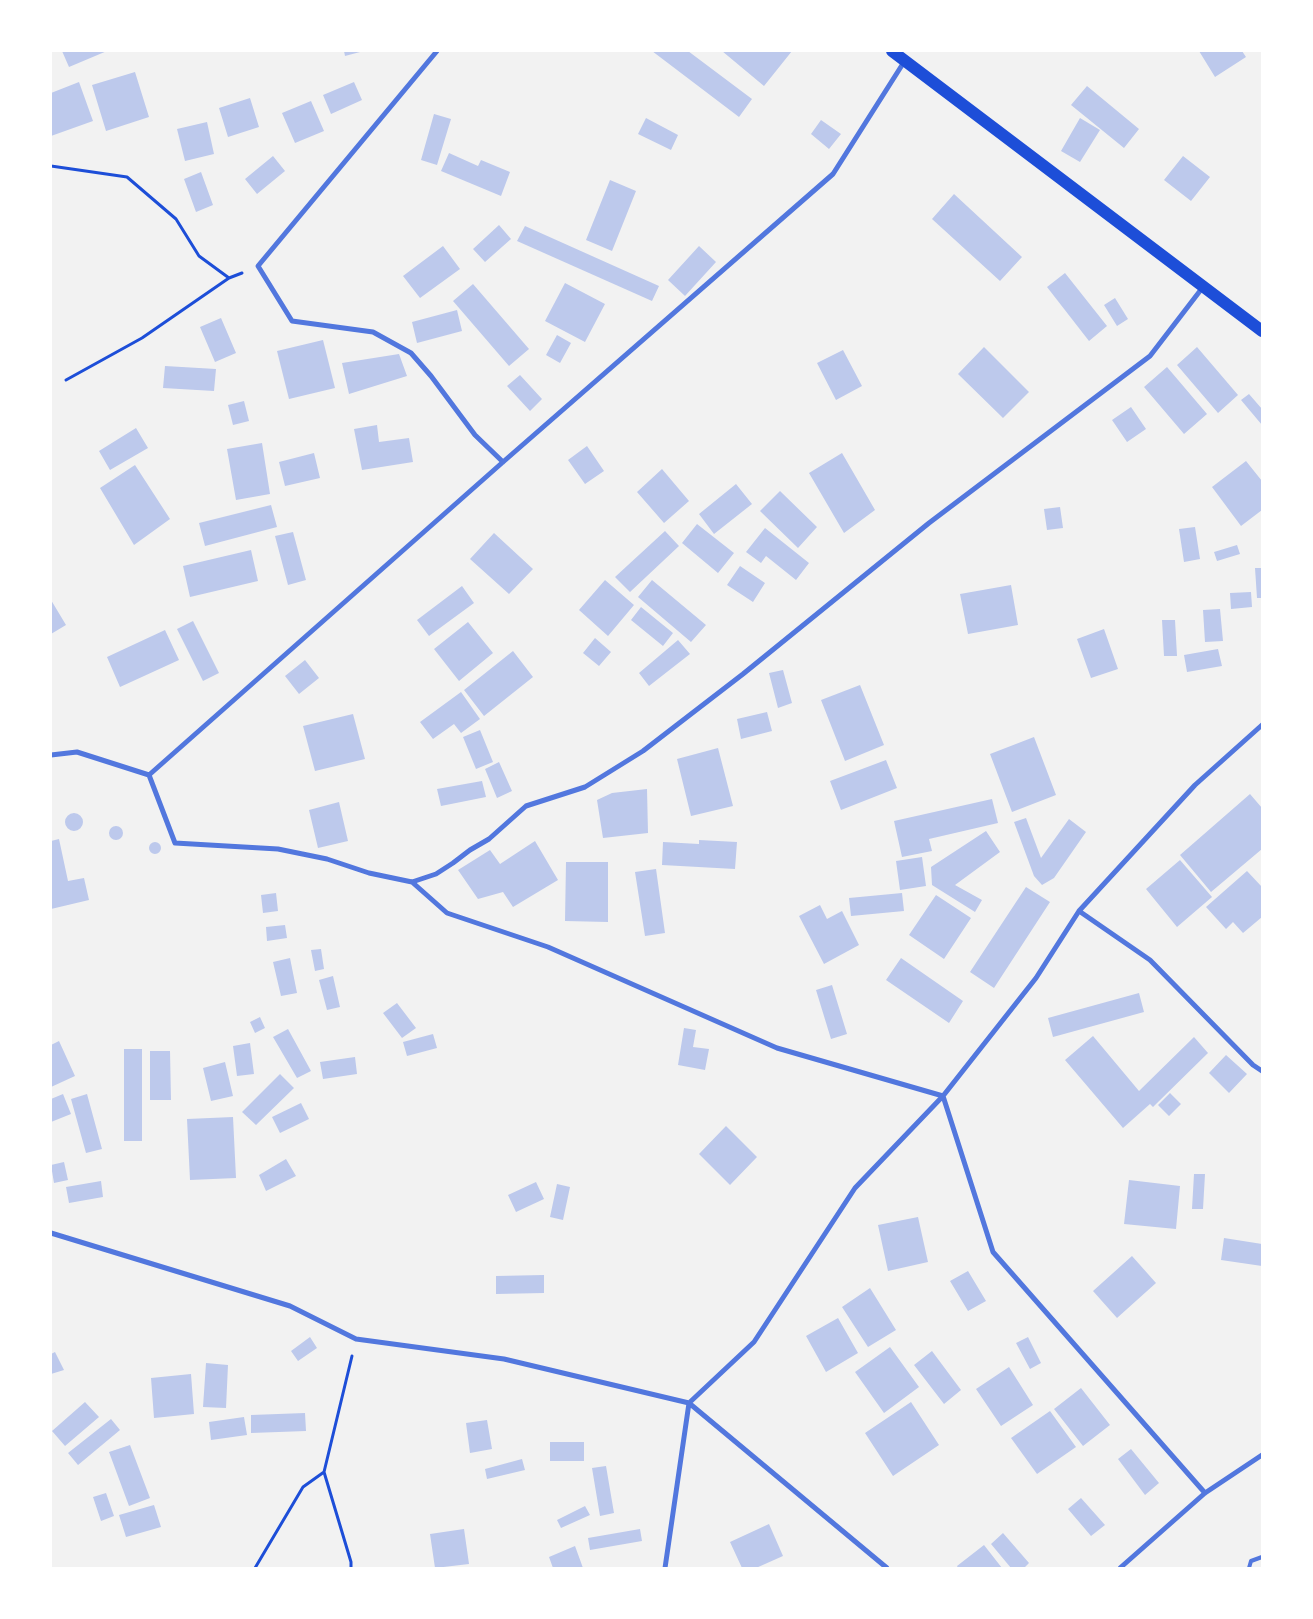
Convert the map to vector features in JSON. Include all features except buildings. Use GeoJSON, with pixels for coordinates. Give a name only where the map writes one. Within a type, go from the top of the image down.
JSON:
{"type":"FeatureCollection","features":[{"type":"Feature","properties":{"kind":"main road"},"geometry":{"type":"LineString","coordinates":[[892,51],[904,62],[1262,331]]}},
{"type":"Feature","properties":{"kind":"street"},"geometry":{"type":"LineString","coordinates":[[438,51],[258,266],[292,322],[373,332],[411,354],[431,376],[475,435],[503,462]]}},
{"type":"Feature","properties":{"kind":"street"},"geometry":{"type":"LineString","coordinates":[[149,775],[503,462],[834,174],[904,62]]}},
{"type":"Feature","properties":{"kind":"street"},"geometry":{"type":"LineString","coordinates":[[412,882],[436,874],[454,864],[470,850],[489,839],[526,806],[585,787],[644,751],[743,674],[929,522],[1150,356],[1204,286]]}},
{"type":"Feature","properties":{"kind":"street"},"geometry":{"type":"LineString","coordinates":[[665,1568],[689,1403],[754,1342],[855,1188],[943,1096],[1036,978],[1079,911],[1195,785],[1262,725]]}},
{"type":"Feature","properties":{"kind":"street"},"geometry":{"type":"LineString","coordinates":[[51,755],[77,752],[149,775]]}},
{"type":"Feature","properties":{"kind":"street"},"geometry":{"type":"LineString","coordinates":[[149,775],[175,843],[278,849],[327,859],[369,873],[412,882],[447,913],[548,946],[777,1048],[943,1096]]}},
{"type":"Feature","properties":{"kind":"street"},"geometry":{"type":"LineString","coordinates":[[1079,911],[1150,960],[1253,1065],[1262,1071]]}},
{"type":"Feature","properties":{"kind":"street"},"geometry":{"type":"LineString","coordinates":[[943,1096],[992,1252],[1205,1493]]}},
{"type":"Feature","properties":{"kind":"street"},"geometry":{"type":"LineString","coordinates":[[51,1233],[290,1306],[356,1338],[504,1359],[689,1403],[887,1568]]}},
{"type":"Feature","properties":{"kind":"street"},"geometry":{"type":"LineString","coordinates":[[1120,1568],[1205,1493],[1262,1455]]}},
{"type":"Feature","properties":{"kind":"lane"},"geometry":{"type":"LineString","coordinates":[[1249,1568],[1251,1561],[1262,1557]]}},
{"type":"Feature","properties":{"kind":"path"},"geometry":{"type":"LineString","coordinates":[[51,166],[127,177],[176,219],[199,256],[229,278]]}},
{"type":"Feature","properties":{"kind":"path"},"geometry":{"type":"LineString","coordinates":[[66,380],[142,338],[229,278],[258,266]]}},
{"type":"Feature","properties":{"kind":"path"},"geometry":{"type":"LineString","coordinates":[[351,1568],[351,1562],[324,1472],[356,1338]]}},
{"type":"Feature","properties":{"kind":"path"},"geometry":{"type":"LineString","coordinates":[[255,1568],[303,1487],[324,1472]]}}]}
